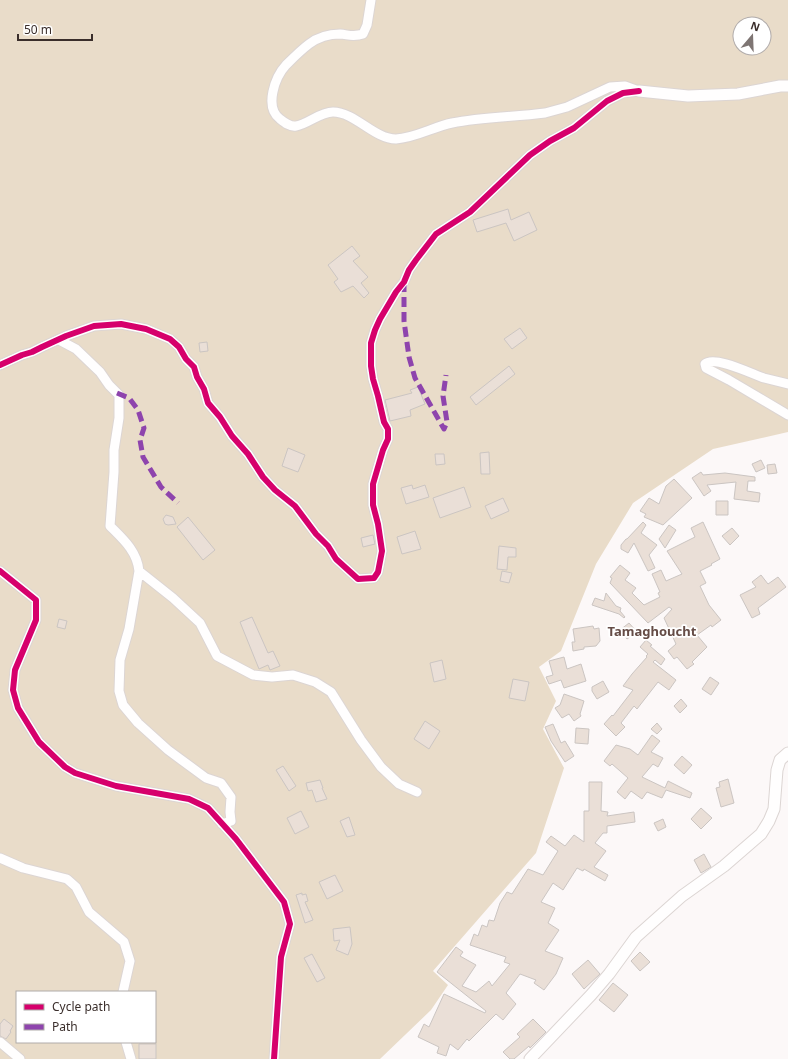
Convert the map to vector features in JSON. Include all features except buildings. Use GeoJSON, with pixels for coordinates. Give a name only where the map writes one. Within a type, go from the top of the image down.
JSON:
{"type":"FeatureCollection","features":[{"type":"Feature","properties":{"kind":"street"},"geometry":{"type":"LineString","coordinates":[[371,0],[364,34],[355,36],[339,34],[325,36],[309,44],[286,65],[278,78],[271,100],[272,107],[278,118],[288,125],[296,126],[325,113],[333,112],[343,114],[382,135],[394,139],[405,138],[451,124],[556,111],[567,108],[610,87],[624,86],[639,91],[688,96],[738,94],[780,86],[788,86]]}},
{"type":"Feature","properties":{"kind":"street"},"geometry":{"type":"LineString","coordinates":[[0,365],[94,326],[121,324],[146,329],[170,339],[179,347],[186,359],[194,367],[208,402],[232,436],[248,454],[263,477],[275,490],[295,506],[316,534],[328,546],[336,560],[358,579],[374,578],[378,572],[382,551],[378,524],[373,505],[373,488],[383,450],[388,439],[388,429],[384,422],[371,366],[371,343],[380,319],[396,292],[404,282],[409,270],[436,234],[470,212],[530,155],[574,128],[607,101],[623,93],[639,91]]}},
{"type":"Feature","properties":{"kind":"street"},"geometry":{"type":"LineString","coordinates":[[59,340],[76,349],[100,372],[109,385],[120,396],[119,418],[114,450],[110,526],[131,548],[138,563],[139,571],[129,630],[120,660],[119,691],[123,705],[138,723],[168,750],[206,778],[221,784],[231,797],[231,821],[222,824]]}},
{"type":"Feature","properties":{"kind":"street"},"geometry":{"type":"LineString","coordinates":[[788,384],[764,378],[720,362],[709,362],[705,364],[706,368],[788,415]]}},
{"type":"Feature","properties":{"kind":"street"},"geometry":{"type":"LineString","coordinates":[[0,571],[36,600],[36,620],[15,670],[13,690],[18,708],[39,742],[65,767],[75,773],[116,786],[189,799],[208,808],[236,839],[284,902],[290,924],[281,957],[274,1059]]}},
{"type":"Feature","properties":{"kind":"street"},"geometry":{"type":"LineString","coordinates":[[139,571],[173,598],[200,623],[217,656],[253,675],[272,677],[293,675],[315,682],[331,692],[361,740],[381,766],[399,784],[417,792]]}},
{"type":"Feature","properties":{"kind":"street"},"geometry":{"type":"LineString","coordinates":[[530,1059],[591,995],[609,974],[636,937],[682,896],[724,866],[761,834],[770,821],[774,809],[777,770],[780,760],[788,753]]}},
{"type":"Feature","properties":{"kind":"street"},"geometry":{"type":"LineString","coordinates":[[0,858],[23,868],[67,879],[76,887],[89,912],[124,942],[130,961],[123,991]]}},
{"type":"Feature","properties":{"kind":"street"},"geometry":{"type":"LineString","coordinates":[[0,1042],[20,1059]]}},
{"type":"Feature","properties":{"kind":"street"},"geometry":{"type":"LineString","coordinates":[[126,1043],[131,1059]]}},
{"type":"Feature","properties":{"kind":"shaded area"},"geometry":{"type":"Polygon","coordinates":[[[0,0],[788,0],[788,432],[713,449],[633,503],[596,564],[561,651],[539,667],[556,701],[543,729],[564,768],[536,853],[433,971],[448,985],[431,1010],[380,1059],[0,1059],[0,0]]]}},
{"type":"Feature","properties":{"kind":"marked path"},"geometry":{"type":"LineString","coordinates":[[404,282],[404,321],[409,357],[415,378],[444,429],[447,422],[443,396],[446,375]]}},
{"type":"Feature","properties":{"kind":"marked path"},"geometry":{"type":"LineString","coordinates":[[117,393],[129,398],[138,410],[144,428],[140,440],[143,457],[161,487],[178,503]]}},
{"type":"Feature","properties":{"kind":"cycle path"},"geometry":{"type":"LineString","coordinates":[[0,365],[66,336],[94,326],[121,324],[146,329],[170,339],[179,347],[186,359],[194,367],[197,377],[204,389],[208,403],[220,417],[232,436],[248,454],[263,477],[275,490],[295,506],[316,534],[328,546],[336,559],[358,579],[374,578],[378,572],[382,551],[378,524],[373,505],[373,484],[383,450],[388,439],[388,429],[384,422],[371,366],[371,343],[380,319],[396,292],[404,282],[409,270],[436,234],[470,212],[530,155],[550,141],[574,128],[607,101],[623,93],[639,91]]}},
{"type":"Feature","properties":{"kind":"cycle path"},"geometry":{"type":"LineString","coordinates":[[0,571],[36,600],[36,620],[15,670],[13,690],[18,708],[39,742],[65,767],[75,773],[116,786],[189,799],[208,808],[236,839],[284,902],[290,924],[281,957],[274,1059]]}},
{"type":"Feature","properties":{"kind":"district","name":"Tamaghoucht"},"geometry":{"type":"Point","coordinates":[652,631]}}]}
